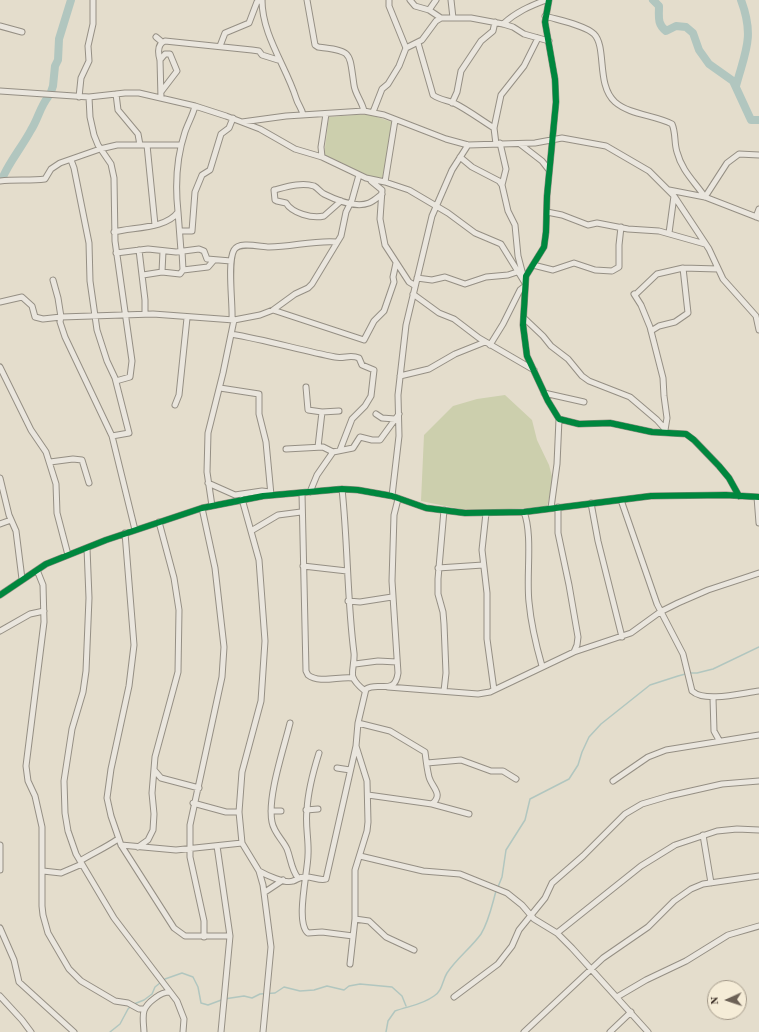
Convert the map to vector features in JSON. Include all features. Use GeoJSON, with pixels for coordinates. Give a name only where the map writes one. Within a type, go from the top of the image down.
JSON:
{"type":"FeatureCollection","features":[{"type":"Feature","properties":{"kind":"street"},"geometry":{"type":"LineString","coordinates":[[79,97],[80,78],[89,61],[88,46],[93,24],[94,0]]}},
{"type":"Feature","properties":{"kind":"street"},"geometry":{"type":"LineString","coordinates":[[220,46],[225,33],[249,23],[257,2],[262,0],[263,20],[278,60],[293,88],[303,115]]}},
{"type":"Feature","properties":{"kind":"street"},"geometry":{"type":"LineString","coordinates":[[307,0],[315,45],[318,47],[342,50],[345,52],[352,66],[354,87],[361,98],[364,111]]}},
{"type":"Feature","properties":{"kind":"street"},"geometry":{"type":"LineString","coordinates":[[389,0],[400,29],[403,44],[406,48]]}},
{"type":"Feature","properties":{"kind":"street"},"geometry":{"type":"LineString","coordinates":[[410,0],[415,6],[429,10],[441,18]]}},
{"type":"Feature","properties":{"kind":"street"},"geometry":{"type":"LineString","coordinates":[[429,10],[436,0]]}},
{"type":"Feature","properties":{"kind":"street"},"geometry":{"type":"LineString","coordinates":[[452,0],[453,18]]}},
{"type":"Feature","properties":{"kind":"street"},"geometry":{"type":"LineString","coordinates":[[548,0],[545,16],[555,79],[555,120],[552,140],[544,246],[526,276],[524,318],[522,325],[525,347],[534,371],[544,393],[559,419],[556,471],[551,508]]}},
{"type":"Feature","properties":{"kind":"street"},"geometry":{"type":"LineString","coordinates":[[503,24],[512,15],[523,9],[548,0]]}},
{"type":"Feature","properties":{"kind":"street"},"geometry":{"type":"LineString","coordinates":[[545,16],[585,28],[594,34],[599,42],[605,84],[611,98],[616,103],[626,108],[672,124],[674,129],[676,152],[684,171],[705,197]]}},
{"type":"Feature","properties":{"kind":"street"},"geometry":{"type":"LineString","coordinates":[[373,112],[382,89],[388,84],[399,66],[406,48],[418,43],[436,21],[441,18],[471,18],[495,22],[549,42]]}},
{"type":"Feature","properties":{"kind":"street"},"geometry":{"type":"LineString","coordinates":[[452,103],[457,92],[461,71],[481,41],[493,31],[495,22]]}},
{"type":"Feature","properties":{"kind":"street"},"geometry":{"type":"LineString","coordinates":[[0,26],[22,32]]}},
{"type":"Feature","properties":{"kind":"street"},"geometry":{"type":"LineString","coordinates":[[156,37],[162,42],[165,41],[220,46],[259,51],[262,56],[278,60]]}},
{"type":"Feature","properties":{"kind":"street"},"geometry":{"type":"LineString","coordinates":[[525,284],[518,256],[515,225],[508,211],[502,185],[506,169],[494,128],[501,95],[524,66],[538,38]]}},
{"type":"Feature","properties":{"kind":"street"},"geometry":{"type":"LineString","coordinates":[[161,95],[160,60],[158,54],[162,42]]}},
{"type":"Feature","properties":{"kind":"street"},"geometry":{"type":"LineString","coordinates":[[418,43],[434,95],[440,100],[452,103],[494,128]]}},
{"type":"Feature","properties":{"kind":"street"},"geometry":{"type":"LineString","coordinates":[[160,60],[165,54],[170,54],[177,71],[161,95]]}},
{"type":"Feature","properties":{"kind":"street"},"geometry":{"type":"LineString","coordinates":[[0,91],[79,97],[139,93],[161,95],[233,118],[260,129],[285,145],[322,157],[358,175],[409,190],[476,233],[501,244],[511,258],[517,272],[525,284]]}},
{"type":"Feature","properties":{"kind":"street"},"geometry":{"type":"LineString","coordinates":[[116,94],[118,110],[138,134],[140,145]]}},
{"type":"Feature","properties":{"kind":"street"},"geometry":{"type":"LineString","coordinates":[[89,97],[92,129],[100,149],[111,164],[114,178],[114,232],[116,254],[132,361],[132,374],[130,377],[116,381]]}},
{"type":"Feature","properties":{"kind":"street"},"geometry":{"type":"LineString","coordinates":[[183,270],[181,231],[175,176],[181,145],[195,106]]}},
{"type":"Feature","properties":{"kind":"street"},"geometry":{"type":"LineString","coordinates":[[242,122],[303,115],[364,111],[373,112],[446,139],[468,144],[520,144],[562,138],[606,146],[643,167],[674,196],[706,244],[723,279],[756,316],[759,330]]}},
{"type":"Feature","properties":{"kind":"street"},"geometry":{"type":"LineString","coordinates":[[322,157],[321,146],[326,114]]}},
{"type":"Feature","properties":{"kind":"street"},"geometry":{"type":"LineString","coordinates":[[181,231],[192,231],[194,203],[202,175],[210,170],[221,134],[229,128],[233,118]]}},
{"type":"Feature","properties":{"kind":"street"},"geometry":{"type":"LineString","coordinates":[[385,182],[395,120]]}},
{"type":"Feature","properties":{"kind":"street"},"geometry":{"type":"LineString","coordinates":[[392,496],[399,436],[397,416],[404,337],[414,285],[435,206],[446,181],[468,144]]}},
{"type":"Feature","properties":{"kind":"street"},"geometry":{"type":"LineString","coordinates":[[520,144],[542,161],[550,170]]}},
{"type":"Feature","properties":{"kind":"street"},"geometry":{"type":"LineString","coordinates":[[0,181],[14,179],[45,179],[51,169],[60,163],[100,149],[117,145],[181,145]]}},
{"type":"Feature","properties":{"kind":"street"},"geometry":{"type":"LineString","coordinates":[[146,145],[155,224]]}},
{"type":"Feature","properties":{"kind":"street"},"geometry":{"type":"LineString","coordinates":[[705,197],[727,163],[739,154],[759,155]]}},
{"type":"Feature","properties":{"kind":"street"},"geometry":{"type":"LineString","coordinates":[[460,157],[472,167],[499,181],[502,185]]}},
{"type":"Feature","properties":{"kind":"street"},"geometry":{"type":"LineString","coordinates":[[71,160],[78,185],[88,243],[90,281],[97,330],[102,347],[116,381],[130,433],[112,436]]}},
{"type":"Feature","properties":{"kind":"street"},"geometry":{"type":"LineString","coordinates":[[0,302],[22,297],[32,306],[35,317],[42,319],[95,315],[144,314],[233,320],[260,315],[273,310],[295,294],[308,288],[337,242],[342,231],[346,212],[358,175]]}},
{"type":"Feature","properties":{"kind":"street"},"geometry":{"type":"LineString","coordinates":[[366,178],[380,187],[382,194],[380,219],[382,236],[386,249],[409,282],[414,285]]}},
{"type":"Feature","properties":{"kind":"street"},"geometry":{"type":"LineString","coordinates":[[341,201],[327,214],[320,217],[299,213],[288,207],[286,203],[275,200],[273,193],[274,190],[294,186],[315,186],[323,194],[341,201],[368,204],[382,194]]}},
{"type":"Feature","properties":{"kind":"street"},"geometry":{"type":"LineString","coordinates":[[668,190],[705,197],[757,218],[759,209]]}},
{"type":"Feature","properties":{"kind":"street"},"geometry":{"type":"LineString","coordinates":[[669,233],[674,196]]}},
{"type":"Feature","properties":{"kind":"street"},"geometry":{"type":"LineString","coordinates":[[114,232],[139,229],[174,218],[178,212]]}},
{"type":"Feature","properties":{"kind":"street"},"geometry":{"type":"LineString","coordinates":[[547,212],[562,215],[588,225],[597,223],[653,230],[706,244]]}},
{"type":"Feature","properties":{"kind":"street"},"geometry":{"type":"LineString","coordinates":[[533,265],[553,270],[574,263],[595,270],[616,269],[619,267],[621,227]]}},
{"type":"Feature","properties":{"kind":"street"},"geometry":{"type":"LineString","coordinates":[[212,506],[206,458],[208,433],[220,388],[233,320],[231,260],[234,249],[240,245],[271,247],[307,242],[337,242]]}},
{"type":"Feature","properties":{"kind":"street"},"geometry":{"type":"LineString","coordinates":[[116,254],[154,249],[163,251],[203,249],[205,257],[214,260],[231,260]]}},
{"type":"Feature","properties":{"kind":"street"},"geometry":{"type":"LineString","coordinates":[[139,250],[143,275],[144,314]]}},
{"type":"Feature","properties":{"kind":"street"},"geometry":{"type":"LineString","coordinates":[[162,272],[163,251]]}},
{"type":"Feature","properties":{"kind":"street"},"geometry":{"type":"LineString","coordinates":[[143,275],[162,272],[180,274],[183,270],[204,269],[211,265],[214,260]]}},
{"type":"Feature","properties":{"kind":"street"},"geometry":{"type":"LineString","coordinates":[[273,310],[364,340],[372,324],[384,311],[394,282],[393,277],[396,263]]}},
{"type":"Feature","properties":{"kind":"street"},"geometry":{"type":"LineString","coordinates":[[665,431],[668,418],[664,396],[664,384],[651,331],[641,305],[634,294],[655,275],[683,268],[718,269]]}},
{"type":"Feature","properties":{"kind":"street"},"geometry":{"type":"LineString","coordinates":[[651,331],[659,326],[675,322],[688,313],[683,268]]}},
{"type":"Feature","properties":{"kind":"street"},"geometry":{"type":"LineString","coordinates":[[417,278],[432,280],[445,277],[465,284],[486,277],[508,275],[517,272]]}},
{"type":"Feature","properties":{"kind":"street"},"geometry":{"type":"LineString","coordinates":[[53,280],[58,298],[61,317],[60,322],[65,337],[112,436],[135,530]]}},
{"type":"Feature","properties":{"kind":"street"},"geometry":{"type":"LineString","coordinates":[[400,376],[429,369],[455,354],[488,343],[503,324],[520,290],[525,284]]}},
{"type":"Feature","properties":{"kind":"street"},"geometry":{"type":"LineString","coordinates":[[413,294],[439,313],[454,319],[488,343],[534,371]]}},
{"type":"Feature","properties":{"kind":"street"},"geometry":{"type":"LineString","coordinates":[[175,405],[179,395],[187,318]]}},
{"type":"Feature","properties":{"kind":"street"},"geometry":{"type":"LineString","coordinates":[[524,318],[551,346],[568,359],[582,376],[630,397],[657,420],[665,431]]}},
{"type":"Feature","properties":{"kind":"street"},"geometry":{"type":"LineString","coordinates":[[231,334],[260,338],[337,357],[354,356],[359,358],[362,365],[374,370],[371,396],[365,406],[352,419],[340,450]]}},
{"type":"Feature","properties":{"kind":"street"},"geometry":{"type":"LineString","coordinates":[[0,367],[31,430],[44,446],[50,462],[56,484],[57,513],[68,555]]}},
{"type":"Feature","properties":{"kind":"street"},"geometry":{"type":"LineString","coordinates":[[306,387],[308,410],[339,412]]}},
{"type":"Feature","properties":{"kind":"street"},"geometry":{"type":"LineString","coordinates":[[220,388],[259,394],[259,414],[266,442],[271,493]]}},
{"type":"Feature","properties":{"kind":"street"},"geometry":{"type":"LineString","coordinates":[[544,393],[584,402]]}},
{"type":"Feature","properties":{"kind":"street"},"geometry":{"type":"LineString","coordinates":[[318,447],[322,412]]}},
{"type":"Feature","properties":{"kind":"street"},"geometry":{"type":"LineString","coordinates":[[376,414],[382,418],[397,416]]}},
{"type":"Feature","properties":{"kind":"street"},"geometry":{"type":"LineString","coordinates":[[310,492],[317,476],[332,452],[353,448],[360,437],[380,440],[397,416]]}},
{"type":"Feature","properties":{"kind":"street"},"geometry":{"type":"LineString","coordinates":[[559,419],[579,424],[610,423],[652,432],[665,431],[681,433],[694,440],[729,478],[739,496]]}},
{"type":"Feature","properties":{"kind":"street"},"geometry":{"type":"LineString","coordinates":[[286,449],[318,447],[328,448],[332,452]]}},
{"type":"Feature","properties":{"kind":"street"},"geometry":{"type":"LineString","coordinates":[[50,462],[63,459],[82,460],[89,483]]}},
{"type":"Feature","properties":{"kind":"street"},"geometry":{"type":"LineString","coordinates":[[0,478],[11,520],[16,531],[22,579]]}},
{"type":"Feature","properties":{"kind":"street"},"geometry":{"type":"LineString","coordinates":[[208,483],[235,495],[262,491],[271,493]]}},
{"type":"Feature","properties":{"kind":"street"},"geometry":{"type":"LineString","coordinates":[[342,489],[347,534],[348,601],[355,664],[353,678]]}},
{"type":"Feature","properties":{"kind":"street"},"geometry":{"type":"LineString","coordinates":[[0,595],[37,570],[68,555],[125,533],[202,508],[271,493],[302,493],[342,489],[365,491],[392,496],[414,505],[465,513],[524,512],[591,503],[677,495],[758,497],[759,523]]}},
{"type":"Feature","properties":{"kind":"street"},"geometry":{"type":"LineString","coordinates":[[302,493],[301,512],[308,675],[317,679],[340,677],[353,678],[364,691]]}},
{"type":"Feature","properties":{"kind":"street"},"geometry":{"type":"LineString","coordinates":[[242,499],[261,573],[261,603],[265,641],[261,701],[242,772],[239,812],[242,843],[259,871],[265,892],[271,947],[263,1032]]}},
{"type":"Feature","properties":{"kind":"street"},"geometry":{"type":"LineString","coordinates":[[387,687],[396,682],[398,673],[392,597],[394,515],[398,499]]}},
{"type":"Feature","properties":{"kind":"street"},"geometry":{"type":"LineString","coordinates":[[621,500],[660,612],[681,648],[688,669],[692,691],[695,694],[713,698],[759,691]]}},
{"type":"Feature","properties":{"kind":"street"},"geometry":{"type":"LineString","coordinates":[[591,503],[598,541],[622,637]]}},
{"type":"Feature","properties":{"kind":"street"},"geometry":{"type":"LineString","coordinates":[[558,507],[558,533],[578,637],[574,652]]}},
{"type":"Feature","properties":{"kind":"street"},"geometry":{"type":"LineString","coordinates":[[202,508],[217,579],[223,633],[222,677],[205,748],[190,825],[189,849],[191,868],[204,921],[204,937]]}},
{"type":"Feature","properties":{"kind":"street"},"geometry":{"type":"LineString","coordinates":[[444,510],[438,568],[438,594],[444,612],[446,673],[444,691]]}},
{"type":"Feature","properties":{"kind":"street"},"geometry":{"type":"LineString","coordinates":[[251,531],[278,515],[301,512]]}},
{"type":"Feature","properties":{"kind":"street"},"geometry":{"type":"LineString","coordinates":[[524,512],[527,540],[529,602],[536,645],[542,666]]}},
{"type":"Feature","properties":{"kind":"street"},"geometry":{"type":"LineString","coordinates":[[486,513],[482,550],[487,593],[487,639],[494,690]]}},
{"type":"Feature","properties":{"kind":"street"},"geometry":{"type":"LineString","coordinates":[[0,524],[11,520]]}},
{"type":"Feature","properties":{"kind":"street"},"geometry":{"type":"LineString","coordinates":[[138,847],[148,840],[152,830],[154,814],[152,793],[156,752],[164,731],[178,672],[179,625],[174,578],[158,522]]}},
{"type":"Feature","properties":{"kind":"street"},"geometry":{"type":"LineString","coordinates":[[125,533],[134,645],[129,686],[111,769],[108,791],[111,816],[121,845],[174,928],[185,936],[230,936]]}},
{"type":"Feature","properties":{"kind":"street"},"geometry":{"type":"LineString","coordinates":[[87,548],[89,598],[86,671],[72,729],[64,781],[65,813],[68,831],[71,842],[81,863],[114,918],[183,1011],[183,1032]]}},
{"type":"Feature","properties":{"kind":"street"},"geometry":{"type":"LineString","coordinates":[[438,568],[483,565]]}},
{"type":"Feature","properties":{"kind":"street"},"geometry":{"type":"LineString","coordinates":[[303,566],[348,571]]}},
{"type":"Feature","properties":{"kind":"street"},"geometry":{"type":"LineString","coordinates":[[37,570],[43,586],[44,611],[42,646],[26,766],[28,781],[34,796],[42,827],[42,906],[45,924],[69,969],[78,978],[94,990],[115,1001],[128,1003],[139,1009],[144,1009]]}},
{"type":"Feature","properties":{"kind":"street"},"geometry":{"type":"LineString","coordinates":[[259,871],[267,876],[293,881],[298,878],[305,877],[324,880],[328,876],[356,746],[358,723],[364,691],[369,687],[478,694],[494,690],[574,652],[632,633],[660,612],[708,590],[759,573]]}},
{"type":"Feature","properties":{"kind":"street"},"geometry":{"type":"LineString","coordinates":[[348,601],[360,602],[392,597]]}},
{"type":"Feature","properties":{"kind":"street"},"geometry":{"type":"LineString","coordinates":[[0,631],[30,614],[44,611]]}},
{"type":"Feature","properties":{"kind":"street"},"geometry":{"type":"LineString","coordinates":[[355,664],[378,661],[397,662]]}},
{"type":"Feature","properties":{"kind":"street"},"geometry":{"type":"LineString","coordinates":[[713,698],[714,731],[719,740]]}},
{"type":"Feature","properties":{"kind":"street"},"geometry":{"type":"LineString","coordinates":[[290,723],[273,794],[271,811],[274,830],[286,847],[293,871],[298,878]]}},
{"type":"Feature","properties":{"kind":"street"},"geometry":{"type":"LineString","coordinates":[[358,723],[390,731],[425,752],[429,778],[437,789],[437,797],[432,804]]}},
{"type":"Feature","properties":{"kind":"street"},"geometry":{"type":"LineString","coordinates":[[613,781],[648,757],[666,750],[719,740],[759,736]]}},
{"type":"Feature","properties":{"kind":"street"},"geometry":{"type":"LineString","coordinates":[[350,964],[355,920],[355,878],[367,831],[368,795],[364,768],[356,746]]}},
{"type":"Feature","properties":{"kind":"street"},"geometry":{"type":"LineString","coordinates":[[319,753],[310,784],[306,810],[308,853],[302,914],[306,932],[310,934],[322,932],[353,936]]}},
{"type":"Feature","properties":{"kind":"street"},"geometry":{"type":"LineString","coordinates":[[427,763],[461,760],[491,771],[503,771],[516,780]]}},
{"type":"Feature","properties":{"kind":"street"},"geometry":{"type":"LineString","coordinates":[[337,768],[350,770]]}},
{"type":"Feature","properties":{"kind":"street"},"geometry":{"type":"LineString","coordinates":[[154,771],[161,778],[198,788]]}},
{"type":"Feature","properties":{"kind":"street"},"geometry":{"type":"LineString","coordinates":[[454,997],[498,964],[512,946],[519,930],[545,898],[552,883],[583,856],[612,825],[632,809],[658,799],[722,784],[759,781]]}},
{"type":"Feature","properties":{"kind":"street"},"geometry":{"type":"LineString","coordinates":[[368,795],[432,804],[469,814]]}},
{"type":"Feature","properties":{"kind":"street"},"geometry":{"type":"LineString","coordinates":[[194,803],[226,812],[239,812]]}},
{"type":"Feature","properties":{"kind":"street"},"geometry":{"type":"LineString","coordinates":[[306,810],[318,809]]}},
{"type":"Feature","properties":{"kind":"street"},"geometry":{"type":"LineString","coordinates":[[271,811],[281,811]]}},
{"type":"Feature","properties":{"kind":"street"},"geometry":{"type":"LineString","coordinates":[[557,933],[654,857],[683,841],[727,829],[759,830]]}},
{"type":"Feature","properties":{"kind":"street"},"geometry":{"type":"LineString","coordinates":[[703,835],[711,883]]}},
{"type":"Feature","properties":{"kind":"street"},"geometry":{"type":"LineString","coordinates":[[43,871],[61,873],[81,863],[92,854],[99,852],[118,839]]}},
{"type":"Feature","properties":{"kind":"street"},"geometry":{"type":"LineString","coordinates":[[121,845],[165,850],[242,843]]}},
{"type":"Feature","properties":{"kind":"street"},"geometry":{"type":"LineString","coordinates":[[0,845],[0,870]]}},
{"type":"Feature","properties":{"kind":"street"},"geometry":{"type":"LineString","coordinates":[[216,846],[230,936],[221,1032]]}},
{"type":"Feature","properties":{"kind":"street"},"geometry":{"type":"LineString","coordinates":[[360,856],[423,871],[463,875],[507,893],[540,923],[557,933],[648,1032]]}},
{"type":"Feature","properties":{"kind":"street"},"geometry":{"type":"LineString","coordinates":[[524,1032],[591,969],[610,953],[648,927],[682,895],[696,886],[759,876]]}},
{"type":"Feature","properties":{"kind":"street"},"geometry":{"type":"LineString","coordinates":[[265,892],[283,880]]}},
{"type":"Feature","properties":{"kind":"street"},"geometry":{"type":"LineString","coordinates":[[355,920],[369,921],[386,937],[414,950]]}},
{"type":"Feature","properties":{"kind":"street"},"geometry":{"type":"LineString","coordinates":[[617,997],[646,980],[694,956],[728,935],[759,926]]}},
{"type":"Feature","properties":{"kind":"street"},"geometry":{"type":"LineString","coordinates":[[0,928],[14,960],[19,982],[74,1032]]}},
{"type":"Feature","properties":{"kind":"street"},"geometry":{"type":"LineString","coordinates":[[144,1032],[144,1009],[146,1005],[160,995],[170,992]]}},
{"type":"Feature","properties":{"kind":"street"},"geometry":{"type":"LineString","coordinates":[[0,996],[31,1032]]}},
{"type":"Feature","properties":{"kind":"street"},"geometry":{"type":"LineString","coordinates":[[610,1032],[631,1012]]}},
{"type":"Feature","properties":{"kind":"green space"},"geometry":{"type":"Polygon","coordinates":[[[368,114],[392,122],[383,178],[371,177],[324,155],[329,117],[368,114]]]}},
{"type":"Feature","properties":{"kind":"green space"},"geometry":{"type":"Polygon","coordinates":[[[505,395],[532,420],[537,440],[549,465],[553,480],[547,507],[470,511],[421,501],[424,435],[453,406],[477,399],[505,395]]]}},
{"type":"Feature","properties":{"kind":"waterway"},"geometry":{"type":"LineString","coordinates":[[51,92],[55,66],[58,60],[59,39],[71,0]]}},
{"type":"Feature","properties":{"kind":"waterway"},"geometry":{"type":"LineString","coordinates":[[653,0],[659,6],[659,20],[661,26],[666,31],[676,26],[686,27],[693,33],[699,50],[709,64],[733,81],[751,120],[759,120]]}},
{"type":"Feature","properties":{"kind":"waterway"},"geometry":{"type":"LineString","coordinates":[[736,86],[745,54],[748,35],[745,13],[741,0]]}},
{"type":"Feature","properties":{"kind":"waterway"},"geometry":{"type":"LineString","coordinates":[[2,179],[48,97]]}},
{"type":"Feature","properties":{"kind":"waterway"},"geometry":{"type":"LineString","coordinates":[[498,887],[502,877],[506,850],[525,820],[530,799],[569,779],[578,765],[589,737],[601,724],[650,685],[689,673],[697,673],[713,669],[759,647]]}},
{"type":"Feature","properties":{"kind":"waterway"},"geometry":{"type":"LineString","coordinates":[[386,1032],[388,1021],[395,1011],[425,1001],[437,994],[447,973],[473,944],[484,929],[496,891]]}},
{"type":"Feature","properties":{"kind":"waterway"},"geometry":{"type":"LineString","coordinates":[[134,1004],[144,1000],[152,994],[155,987],[165,979],[182,973],[193,977],[198,987],[201,1003],[208,1005],[224,999],[244,996],[252,998],[260,994],[275,993],[284,987],[300,991],[314,990],[327,986],[344,990],[349,986],[360,984],[392,987],[402,996],[406,1006]]}},
{"type":"Feature","properties":{"kind":"waterway"},"geometry":{"type":"LineString","coordinates":[[110,1032],[120,1024],[131,1006]]}},
{"type":"Feature","properties":{"kind":"cycle path"},"geometry":{"type":"LineString","coordinates":[[549,0],[545,22],[555,79],[556,102],[547,196],[544,247],[526,276],[523,325],[527,356],[548,401],[559,419],[579,424],[610,423],[652,432],[686,434],[694,440],[719,466],[729,478],[739,496]]}},
{"type":"Feature","properties":{"kind":"cycle path"},"geometry":{"type":"LineString","coordinates":[[0,595],[46,564],[106,540],[202,508],[263,496],[342,489],[358,490],[392,496],[426,508],[465,513],[524,512],[651,496],[726,495],[759,497]]}}]}
